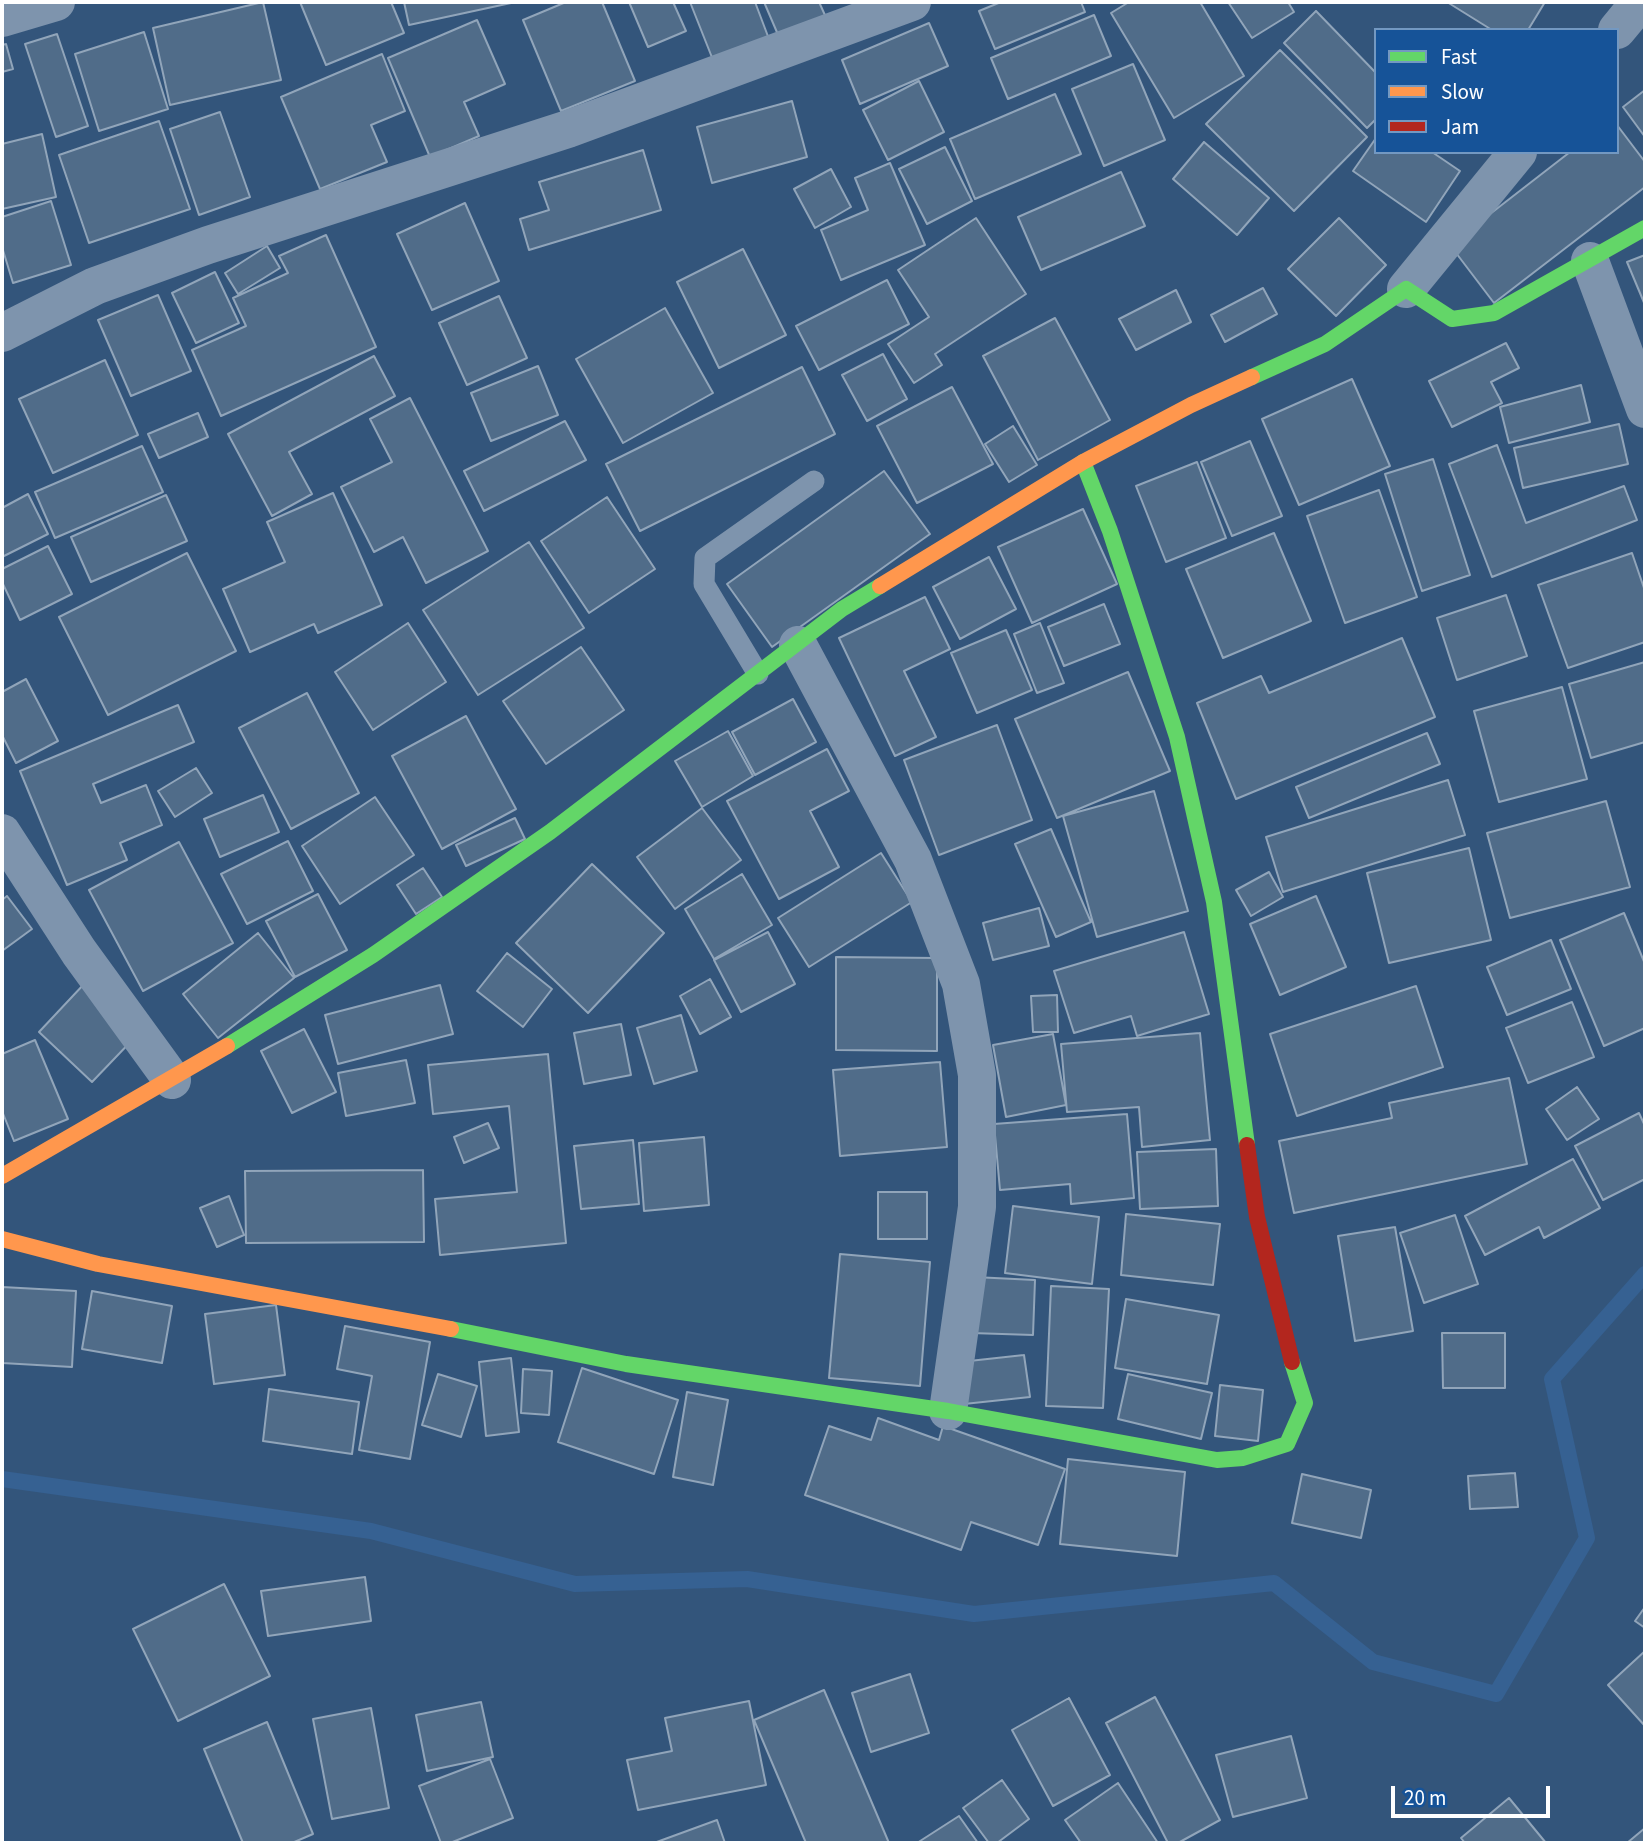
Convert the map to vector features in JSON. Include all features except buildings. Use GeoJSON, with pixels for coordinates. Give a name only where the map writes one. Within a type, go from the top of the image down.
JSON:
{"type":"FeatureCollection","features":[{"type":"Feature","properties":{"kind":"street"},"geometry":{"type":"LineString","coordinates":[[2,18],[57,2]]}},
{"type":"Feature","properties":{"kind":"street"},"geometry":{"type":"LineString","coordinates":[[2,333],[95,286],[568,129],[912,2]]}},
{"type":"Feature","properties":{"kind":"street"},"geometry":{"type":"LineString","coordinates":[[1619,28],[1640,2]]}},
{"type":"Feature","properties":{"kind":"street"},"geometry":{"type":"LineString","coordinates":[[2,1176],[172,1080],[373,955],[550,832],[798,645],[842,608],[1083,462],[1191,405],[1325,344],[1406,289],[1516,154]]}},
{"type":"Feature","properties":{"kind":"street"},"geometry":{"type":"LineString","coordinates":[[1406,289],[1451,319],[1494,313],[1645,228]]}},
{"type":"Feature","properties":{"kind":"street"},"geometry":{"type":"LineString","coordinates":[[1590,261],[1645,408]]}},
{"type":"Feature","properties":{"kind":"street"},"geometry":{"type":"LineString","coordinates":[[2,1239],[98,1264],[361,1311],[626,1364],[948,1411],[1217,1460],[1243,1458],[1287,1444],[1305,1403],[1285,1342],[1257,1217],[1214,902],[1178,737],[1083,462]]}},
{"type":"Feature","properties":{"kind":"street"},"geometry":{"type":"LineString","coordinates":[[798,645],[914,860],[961,984],[977,1075],[977,1208],[948,1411]]}},
{"type":"Feature","properties":{"kind":"street"},"geometry":{"type":"LineString","coordinates":[[2,833],[79,953],[172,1080]]}},
{"type":"Feature","properties":{"kind":"lane"},"geometry":{"type":"LineString","coordinates":[[758,674],[704,584],[705,558],[814,481]]}},
{"type":"Feature","properties":{"kind":"waterway"},"geometry":{"type":"LineString","coordinates":[[2,1479],[371,1531],[575,1584],[747,1579],[974,1614],[1274,1583],[1373,1662],[1496,1694],[1587,1538],[1552,1379],[1645,1274]]}},
{"type":"Feature","properties":{"kind":"traffic: fast"},"geometry":{"type":"LineString","coordinates":[[1252,377],[1325,344],[1406,289],[1452,319],[1494,313],[1645,228]]}},
{"type":"Feature","properties":{"kind":"traffic: fast"},"geometry":{"type":"LineString","coordinates":[[1083,462],[1110,531],[1177,737],[1214,902],[1247,1145]]}},
{"type":"Feature","properties":{"kind":"traffic: fast"},"geometry":{"type":"LineString","coordinates":[[227,1046],[373,955],[550,832],[842,609],[880,586]]}},
{"type":"Feature","properties":{"kind":"traffic: fast"},"geometry":{"type":"LineString","coordinates":[[451,1329],[626,1364],[948,1411],[1217,1460],[1243,1458],[1287,1444],[1305,1403],[1292,1362]]}},
{"type":"Feature","properties":{"kind":"traffic: slow"},"geometry":{"type":"LineString","coordinates":[[880,586],[1083,462],[1191,405],[1252,377]]}},
{"type":"Feature","properties":{"kind":"traffic: slow"},"geometry":{"type":"LineString","coordinates":[[2,1176],[227,1046]]}},
{"type":"Feature","properties":{"kind":"traffic: slow"},"geometry":{"type":"LineString","coordinates":[[2,1239],[98,1264],[451,1329]]}},
{"type":"Feature","properties":{"kind":"traffic: jam"},"geometry":{"type":"LineString","coordinates":[[1247,1145],[1257,1217],[1292,1362]]}}]}
